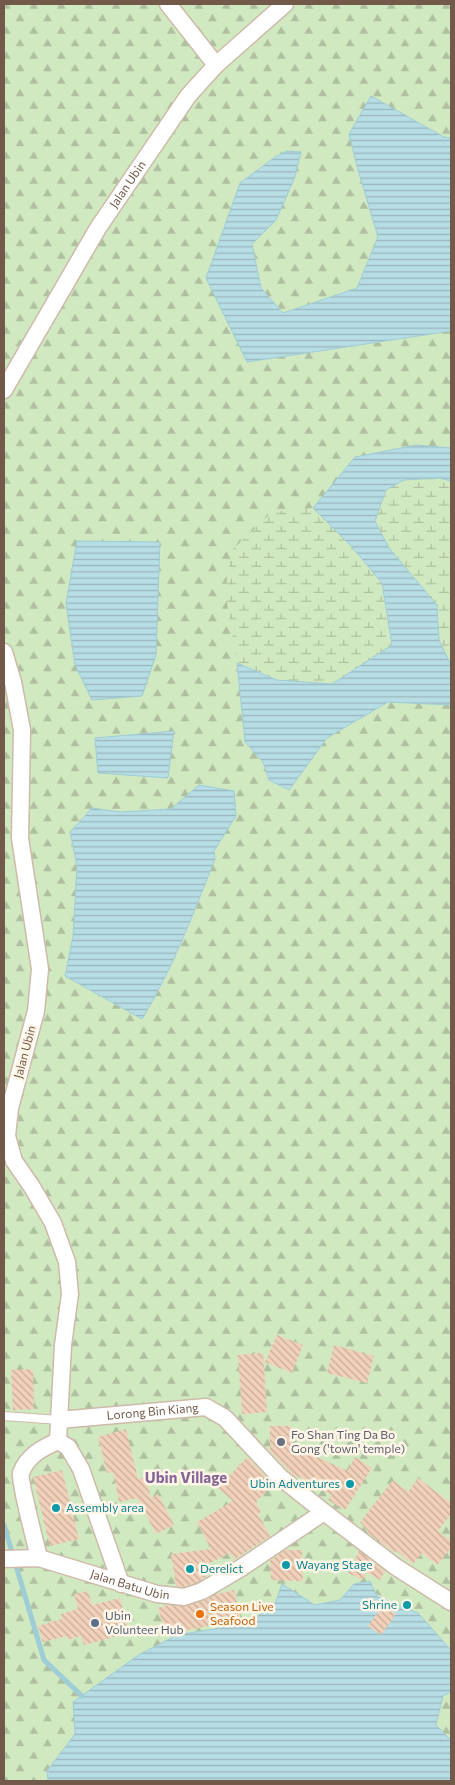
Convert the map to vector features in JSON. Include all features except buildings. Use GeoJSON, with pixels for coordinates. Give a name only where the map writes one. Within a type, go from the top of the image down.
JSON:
{"type":"FeatureCollection","features":[{"type":"Feature","properties":{"kind":"street"},"geometry":{"type":"LineString","coordinates":[[168,4],[216,65]]}},
{"type":"Feature","properties":{"kind":"street","name":"Jalan Ubin"},"geometry":{"type":"LineString","coordinates":[[4,390],[98,228],[188,96],[216,65],[285,4]]}},
{"type":"Feature","properties":{"kind":"street","name":"Jalan Ubin"},"geometry":{"type":"LineString","coordinates":[[4,652],[13,682],[22,730],[20,838],[40,969],[36,1011],[10,1108],[7,1136],[14,1161],[32,1187],[52,1222],[67,1262],[70,1294],[64,1345],[58,1441]]}},
{"type":"Feature","properties":{"kind":"street","name":"Lorong Bin Kiang"},"geometry":{"type":"LineString","coordinates":[[59,1420],[206,1407],[225,1418],[280,1477],[396,1568],[451,1602]]}},
{"type":"Feature","properties":{"kind":"street"},"geometry":{"type":"LineString","coordinates":[[39,1558],[20,1475],[29,1457],[58,1441],[68,1447],[81,1469],[121,1584]]}},
{"type":"Feature","properties":{"kind":"street","name":"Jalan Batu Ubin"},"geometry":{"type":"LineString","coordinates":[[9,1559],[39,1558],[157,1594],[184,1597],[202,1591],[285,1540],[324,1512]]}},
{"type":"Feature","properties":{"kind":"lane"},"geometry":{"type":"LineString","coordinates":[[4,1416],[59,1420]]}},
{"type":"Feature","properties":{"kind":"green space"},"geometry":{"type":"Polygon","coordinates":[[[4,4],[451,4],[451,138],[349,134],[378,237],[357,288],[283,313],[261,288],[252,243],[276,220],[240,183],[247,362],[451,331],[451,448],[416,445],[237,663],[245,742],[263,762],[269,780],[288,790],[327,738],[388,702],[451,705],[451,1650],[418,1613],[354,1584],[340,1600],[315,1605],[274,1607],[238,1625],[177,1635],[140,1654],[73,1702],[75,1734],[47,1771],[48,1781],[4,1781],[4,4]],[[92,808],[70,832],[77,866],[73,936],[65,975],[159,991],[185,935],[215,859],[214,851],[236,816],[171,809],[120,812],[92,808]]]}},
{"type":"Feature","properties":{"kind":"green space"},"geometry":{"type":"Polygon","coordinates":[[[438,478],[451,481],[451,665],[439,640],[437,605],[389,548],[375,521],[386,490],[404,480],[438,478]]]}},
{"type":"Feature","properties":{"kind":"green space"},"geometry":{"type":"Polygon","coordinates":[[[313,508],[351,546],[382,583],[392,645],[332,684],[277,680],[237,663],[225,591],[232,550],[272,512],[313,508]]]}},
{"type":"Feature","properties":{"kind":"green space"},"geometry":{"type":"Polygon","coordinates":[[[451,1692],[451,1740],[436,1725],[443,1696],[451,1692]]]}},
{"type":"Feature","properties":{"kind":"water"},"geometry":{"type":"Polygon","coordinates":[[[371,96],[444,137],[451,138],[451,331],[247,362],[206,278],[240,183],[275,157],[287,151],[301,152],[295,177],[276,220],[252,244],[261,288],[283,313],[357,288],[378,237],[349,134],[371,96]]]}},
{"type":"Feature","properties":{"kind":"water"},"geometry":{"type":"Polygon","coordinates":[[[416,445],[451,448],[451,481],[438,478],[404,480],[386,490],[375,521],[389,548],[437,605],[439,640],[451,665],[451,705],[388,702],[327,738],[289,790],[269,780],[263,762],[245,742],[237,663],[277,680],[332,684],[392,645],[382,583],[351,546],[313,508],[355,457],[416,445]]]}},
{"type":"Feature","properties":{"kind":"water"},"geometry":{"type":"Polygon","coordinates":[[[77,541],[160,542],[156,655],[142,696],[92,700],[75,665],[66,603],[77,541]]]}},
{"type":"Feature","properties":{"kind":"water"},"geometry":{"type":"Polygon","coordinates":[[[174,731],[168,778],[98,773],[95,738],[174,731]]]}},
{"type":"Feature","properties":{"kind":"water"},"geometry":{"type":"Polygon","coordinates":[[[199,785],[234,791],[236,816],[214,851],[215,859],[182,941],[142,1019],[65,976],[73,936],[77,866],[70,832],[92,808],[120,812],[171,809],[199,785]]]}},
{"type":"Feature","properties":{"kind":"water"},"geometry":{"type":"Polygon","coordinates":[[[370,1581],[377,1596],[418,1613],[451,1650],[451,1692],[443,1696],[436,1725],[451,1740],[451,1781],[48,1781],[47,1771],[75,1734],[73,1702],[140,1654],[177,1635],[238,1625],[248,1621],[274,1607],[282,1584],[315,1605],[340,1600],[354,1584],[370,1581]]]}},
{"type":"Feature","properties":{"kind":"waterway"},"geometry":{"type":"LineString","coordinates":[[4,1525],[44,1660],[82,1696]]}},
{"type":"Feature","properties":{"kind":"place","name":"Fo Shan Ting Da Bo Gong ('town' temple)"},"geometry":{"type":"Point","coordinates":[281,1442]}},
{"type":"Feature","properties":{"kind":"place","name":"Ubin Adventures"},"geometry":{"type":"Point","coordinates":[350,1484]}},
{"type":"Feature","properties":{"kind":"place","name":"Assembly area"},"geometry":{"type":"Point","coordinates":[56,1508]}},
{"type":"Feature","properties":{"kind":"place","name":"Wayang Stage"},"geometry":{"type":"Point","coordinates":[286,1565]}},
{"type":"Feature","properties":{"kind":"place","name":"Derelict"},"geometry":{"type":"Point","coordinates":[190,1569]}},
{"type":"Feature","properties":{"kind":"place","name":"Shrine"},"geometry":{"type":"Point","coordinates":[407,1605]}},
{"type":"Feature","properties":{"kind":"place","name":"Season Live Seafood"},"geometry":{"type":"Point","coordinates":[200,1614]}},
{"type":"Feature","properties":{"kind":"place","name":"Ubin Volunteer Hub"},"geometry":{"type":"Point","coordinates":[95,1623]}},
{"type":"Feature","properties":{"kind":"district","name":"Ubin Village"},"geometry":{"type":"Point","coordinates":[186,1478]}}]}
